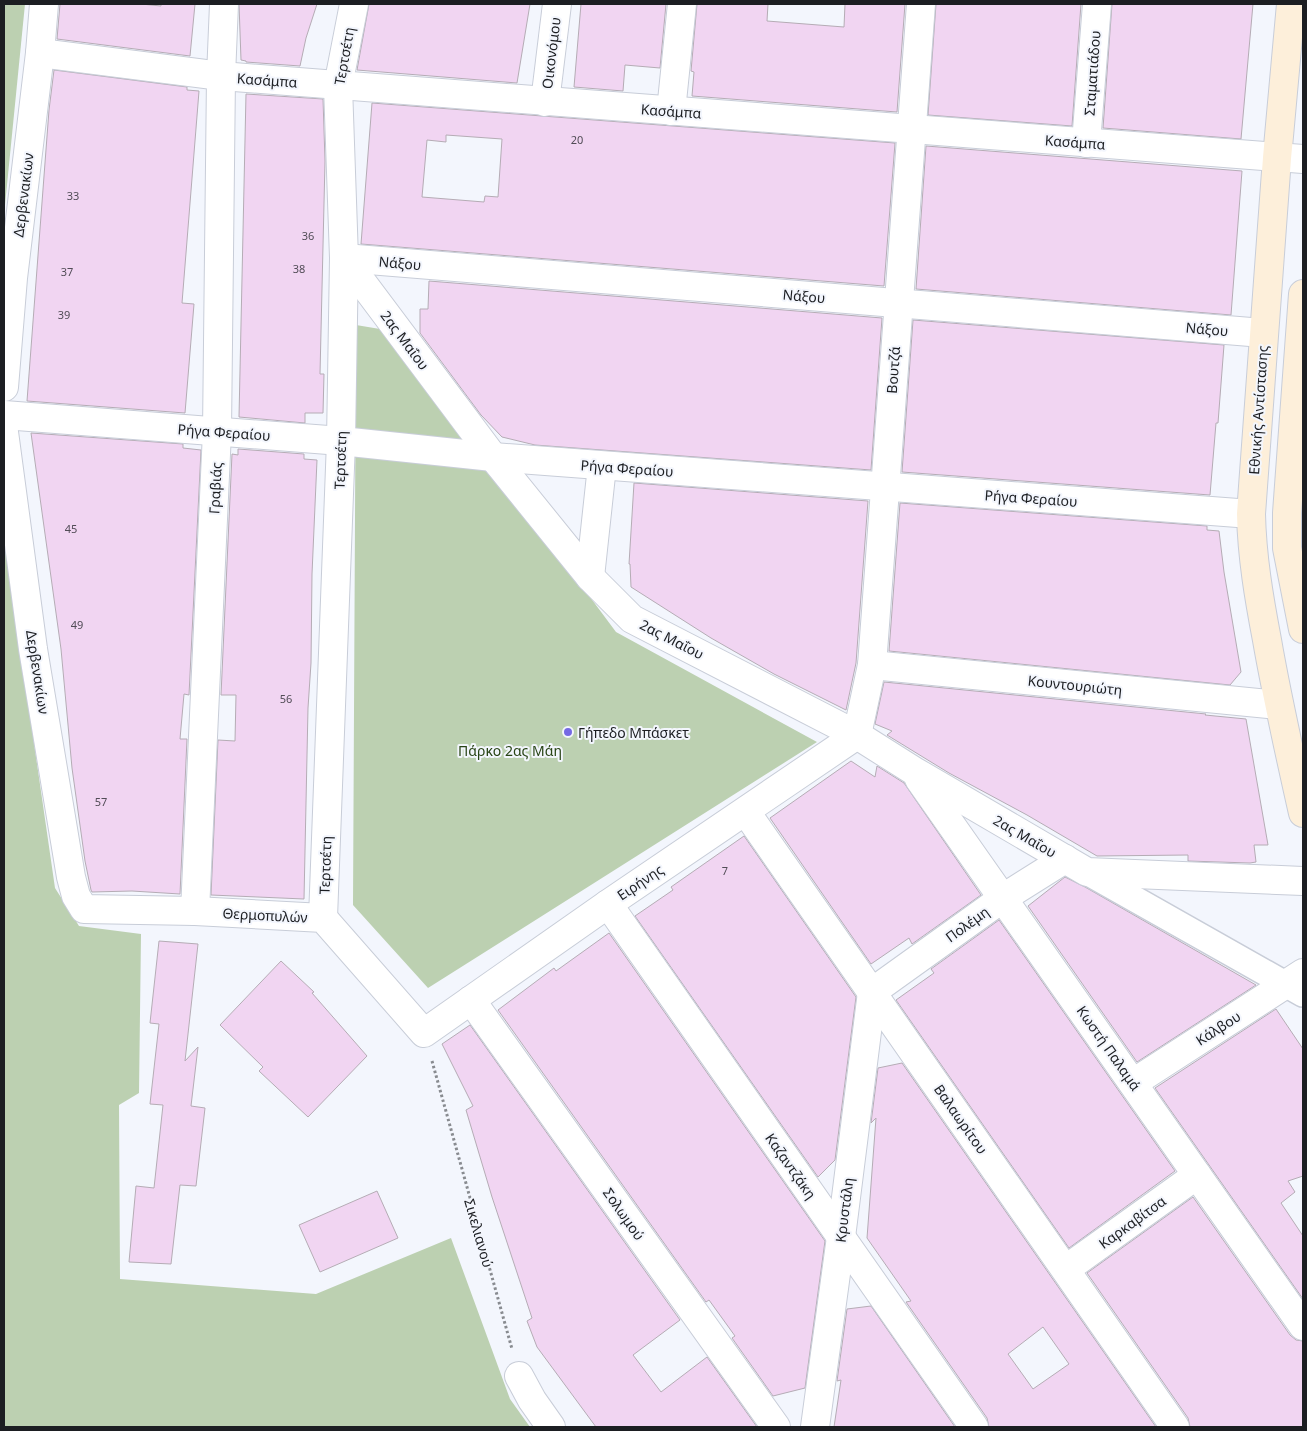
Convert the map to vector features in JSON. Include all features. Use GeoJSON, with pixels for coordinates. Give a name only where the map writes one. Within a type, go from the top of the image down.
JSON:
{"type":"FeatureCollection","features":[{"type":"Feature","properties":{"kind":"main road","name":"Εθνικής Αντίστασης"},"geometry":{"type":"LineString","coordinates":[[1291,4],[1290,158],[1264,333],[1251,514],[1256,581],[1279,705],[1303,813]]}},
{"type":"Feature","properties":{"kind":"main road"},"geometry":{"type":"LineString","coordinates":[[1303,294],[1295,514],[1287,548],[1303,629]]}},
{"type":"Feature","properties":{"kind":"street","name":"Δερβενακίων"},"geometry":{"type":"LineString","coordinates":[[4,387],[13,278],[40,53],[44,4]]}},
{"type":"Feature","properties":{"kind":"street","name":"Γραβιάς"},"geometry":{"type":"LineString","coordinates":[[195,911],[217,432],[221,76],[224,4]]}},
{"type":"Feature","properties":{"kind":"street","name":"Τερτσέτη"},"geometry":{"type":"LineString","coordinates":[[323,918],[341,442],[344,258],[338,86],[354,4]]}},
{"type":"Feature","properties":{"kind":"street","name":"Οικονόμου"},"geometry":{"type":"LineString","coordinates":[[545,102],[557,4]]}},
{"type":"Feature","properties":{"kind":"street"},"geometry":{"type":"LineString","coordinates":[[671,111],[682,4]]}},
{"type":"Feature","properties":{"kind":"street","name":"Βουτζά"},"geometry":{"type":"LineString","coordinates":[[857,735],[872,665],[921,4]]}},
{"type":"Feature","properties":{"kind":"street","name":"Σταματιάδου"},"geometry":{"type":"LineString","coordinates":[[1086,143],[1097,4]]}},
{"type":"Feature","properties":{"kind":"street","name":"Κασάμπα"},"geometry":{"type":"LineString","coordinates":[[40,53],[221,76],[338,86],[1290,158]]}},
{"type":"Feature","properties":{"kind":"street","name":"Νάξου"},"geometry":{"type":"LineString","coordinates":[[344,258],[1264,333]]}},
{"type":"Feature","properties":{"kind":"street","name":"2ας Μαΐου"},"geometry":{"type":"LineString","coordinates":[[344,258],[492,457],[590,578],[632,619],[857,735],[914,771],[1076,866],[1298,984]]}},
{"type":"Feature","properties":{"kind":"street","name":"Ρήγα Φεραίου"},"geometry":{"type":"LineString","coordinates":[[4,415],[341,442],[602,466],[1251,514]]}},
{"type":"Feature","properties":{"kind":"street","name":"Δερβενακίων"},"geometry":{"type":"LineString","coordinates":[[4,432],[34,648],[71,877],[76,896],[84,909]]}},
{"type":"Feature","properties":{"kind":"street"},"geometry":{"type":"LineString","coordinates":[[590,578],[602,466]]}},
{"type":"Feature","properties":{"kind":"street","name":"Κουντουριώτη"},"geometry":{"type":"LineString","coordinates":[[872,665],[1279,705]]}},
{"type":"Feature","properties":{"kind":"street","name":"Ειρήνης"},"geometry":{"type":"LineString","coordinates":[[424,1032],[857,735]]}},
{"type":"Feature","properties":{"kind":"street","name":"Κωστή Παλαμά"},"geometry":{"type":"LineString","coordinates":[[914,771],[1303,1326]]}},
{"type":"Feature","properties":{"kind":"street","name":"Βαλαωρίτου"},"geometry":{"type":"LineString","coordinates":[[746,812],[1175,1427]]}},
{"type":"Feature","properties":{"kind":"street","name":"2ας Μαΐου"},"geometry":{"type":"LineString","coordinates":[[1076,866],[1303,881]]}},
{"type":"Feature","properties":{"kind":"street","name":"Πολέμη"},"geometry":{"type":"LineString","coordinates":[[872,992],[1003,898],[1076,866]]}},
{"type":"Feature","properties":{"kind":"street","name":"Καζαντζάκη"},"geometry":{"type":"LineString","coordinates":[[608,904],[974,1427]]}},
{"type":"Feature","properties":{"kind":"street","name":"Θερμοπυλών"},"geometry":{"type":"LineString","coordinates":[[84,909],[195,911],[323,918],[424,1032]]}},
{"type":"Feature","properties":{"kind":"street","name":"Κάλβου"},"geometry":{"type":"LineString","coordinates":[[1133,1083],[1298,984]]}},
{"type":"Feature","properties":{"kind":"street","name":"Κρυστάλη"},"geometry":{"type":"LineString","coordinates":[[815,1427],[872,992]]}},
{"type":"Feature","properties":{"kind":"street","name":"Σολωμού"},"geometry":{"type":"LineString","coordinates":[[471,1000],[776,1427]]}},
{"type":"Feature","properties":{"kind":"street","name":"Καρκαβίτσα"},"geometry":{"type":"LineString","coordinates":[[1066,1269],[1197,1174]]}},
{"type":"Feature","properties":{"kind":"street"},"geometry":{"type":"LineString","coordinates":[[520,1376],[532,1400],[551,1427]]}},
{"type":"Feature","properties":{"kind":"path","name":"Σικελιανού"},"geometry":{"type":"LineString","coordinates":[[424,1032],[520,1376]]}},
{"type":"Feature","properties":{"kind":"green space"},"geometry":{"type":"Polygon","coordinates":[[[4,4],[25,4],[4,215],[4,4]]]}},
{"type":"Feature","properties":{"kind":"green space","name":"Πάρκο 2ας Μάη"},"geometry":{"type":"Polygon","coordinates":[[[356,325],[392,331],[616,632],[817,742],[428,988],[353,905],[356,325]]]}},
{"type":"Feature","properties":{"kind":"green space"},"geometry":{"type":"Polygon","coordinates":[[[4,536],[55,888],[79,926],[141,934],[139,1093],[119,1105],[120,1279],[316,1294],[451,1238],[510,1399],[530,1427],[4,1427],[4,536]]]}},
{"type":"Feature","properties":{"kind":"building"},"geometry":{"type":"Polygon","coordinates":[[[60,4],[141,4],[161,6],[161,4],[195,4],[190,56],[57,39],[60,4]]]}},
{"type":"Feature","properties":{"kind":"building"},"geometry":{"type":"Polygon","coordinates":[[[239,4],[317,4],[306,38],[300,66],[241,60],[239,4]]]}},
{"type":"Feature","properties":{"kind":"building"},"geometry":{"type":"Polygon","coordinates":[[[369,4],[530,4],[517,83],[357,70],[369,4]]]}},
{"type":"Feature","properties":{"kind":"building"},"geometry":{"type":"Polygon","coordinates":[[[581,4],[666,4],[660,68],[625,65],[623,91],[574,87],[581,4]]]}},
{"type":"Feature","properties":{"kind":"building"},"geometry":{"type":"Polygon","coordinates":[[[697,4],[768,4],[767,21],[844,27],[845,4],[905,4],[897,112],[692,96],[694,72],[691,71],[697,4]]]}},
{"type":"Feature","properties":{"kind":"building"},"geometry":{"type":"Polygon","coordinates":[[[936,4],[1081,4],[1072,126],[928,115],[936,4]]]}},
{"type":"Feature","properties":{"kind":"building"},"geometry":{"type":"Polygon","coordinates":[[[1112,4],[1253,4],[1241,139],[1103,128],[1112,4]]]}},
{"type":"Feature","properties":{"kind":"building"},"geometry":{"type":"Polygon","coordinates":[[[54,70],[187,87],[187,90],[199,91],[182,303],[194,304],[185,413],[27,401],[49,110],[54,70]]]}},
{"type":"Feature","properties":{"kind":"building"},"geometry":{"type":"Polygon","coordinates":[[[246,94],[323,99],[325,161],[320,374],[324,374],[323,413],[305,413],[305,423],[239,417],[246,94]]]}},
{"type":"Feature","properties":{"kind":"building"},"geometry":{"type":"Polygon","coordinates":[[[372,103],[895,143],[884,286],[361,244],[372,103]],[[446,135],[446,142],[427,140],[422,197],[484,202],[485,196],[498,197],[502,139],[446,135]]]}},
{"type":"Feature","properties":{"kind":"building"},"geometry":{"type":"Polygon","coordinates":[[[926,146],[1242,171],[1231,315],[916,289],[926,146]]]}},
{"type":"Feature","properties":{"kind":"building"},"geometry":{"type":"Polygon","coordinates":[[[429,281],[882,318],[871,470],[535,445],[502,437],[481,415],[420,333],[420,309],[428,309],[429,281]]]}},
{"type":"Feature","properties":{"kind":"building"},"geometry":{"type":"Polygon","coordinates":[[[913,320],[1224,345],[1210,495],[902,472],[913,320]]]}},
{"type":"Feature","properties":{"kind":"building"},"geometry":{"type":"Polygon","coordinates":[[[31,433],[183,444],[183,448],[201,450],[189,695],[184,694],[180,739],[187,739],[180,894],[132,891],[92,892],[91,890],[72,768],[61,649],[31,433]]]}},
{"type":"Feature","properties":{"kind":"building"},"geometry":{"type":"Polygon","coordinates":[[[238,449],[304,454],[304,459],[317,460],[308,708],[304,899],[211,895],[218,740],[235,741],[236,695],[221,695],[232,454],[238,455],[238,449]]]}},
{"type":"Feature","properties":{"kind":"building"},"geometry":{"type":"Polygon","coordinates":[[[634,483],[868,501],[856,663],[846,710],[774,674],[711,638],[631,587],[629,564],[634,483]]]}},
{"type":"Feature","properties":{"kind":"building"},"geometry":{"type":"Polygon","coordinates":[[[900,503],[1207,526],[1207,530],[1219,531],[1241,672],[1230,685],[889,651],[900,503]]]}},
{"type":"Feature","properties":{"kind":"building"},"geometry":{"type":"Polygon","coordinates":[[[884,682],[1246,719],[1268,845],[1254,845],[1256,862],[1250,863],[1188,861],[1188,855],[1097,856],[1027,815],[949,773],[887,735],[892,731],[875,724],[884,682]]]}},
{"type":"Feature","properties":{"kind":"building"},"geometry":{"type":"Polygon","coordinates":[[[851,761],[875,777],[877,766],[904,783],[981,895],[912,944],[909,938],[871,964],[770,818],[851,761]]]}},
{"type":"Feature","properties":{"kind":"building"},"geometry":{"type":"Polygon","coordinates":[[[744,836],[856,997],[835,1160],[818,1177],[635,916],[673,890],[671,887],[744,836]]]}},
{"type":"Feature","properties":{"kind":"building"},"geometry":{"type":"Polygon","coordinates":[[[1065,877],[1256,985],[1137,1062],[1028,906],[1065,877]]]}},
{"type":"Feature","properties":{"kind":"building"},"geometry":{"type":"Polygon","coordinates":[[[999,920],[1175,1171],[1069,1248],[896,1000],[934,973],[931,969],[999,920]]]}},
{"type":"Feature","properties":{"kind":"building"},"geometry":{"type":"Polygon","coordinates":[[[609,933],[825,1241],[805,1388],[773,1396],[732,1338],[735,1336],[709,1300],[706,1302],[498,1010],[554,968],[556,971],[609,933]]]}},
{"type":"Feature","properties":{"kind":"building"},"geometry":{"type":"Polygon","coordinates":[[[159,941],[198,944],[185,1061],[198,1047],[191,1106],[205,1108],[196,1186],[180,1185],[171,1264],[129,1262],[136,1186],[154,1188],[163,1105],[150,1104],[159,1024],[150,1023],[159,941]]]}},
{"type":"Feature","properties":{"kind":"building"},"geometry":{"type":"Polygon","coordinates":[[[281,961],[314,992],[312,993],[367,1056],[308,1117],[259,1071],[263,1067],[220,1025],[281,961]]]}},
{"type":"Feature","properties":{"kind":"building"},"geometry":{"type":"Polygon","coordinates":[[[1276,1009],[1303,1049],[1303,1176],[1288,1181],[1295,1192],[1281,1203],[1303,1236],[1303,1299],[1155,1088],[1276,1009]]]}},
{"type":"Feature","properties":{"kind":"building"},"geometry":{"type":"Polygon","coordinates":[[[470,1025],[680,1320],[633,1355],[661,1392],[707,1357],[757,1427],[596,1427],[537,1347],[527,1321],[532,1318],[492,1197],[466,1110],[473,1106],[442,1044],[470,1025]]]}},
{"type":"Feature","properties":{"kind":"building"},"geometry":{"type":"Polygon","coordinates":[[[902,1063],[1156,1427],[989,1427],[987,1418],[906,1302],[911,1301],[867,1238],[876,1118],[871,1123],[878,1068],[902,1063]],[[1043,1327],[1008,1354],[1033,1389],[1069,1364],[1043,1327]]]}},
{"type":"Feature","properties":{"kind":"building"},"geometry":{"type":"Polygon","coordinates":[[[377,1191],[398,1238],[320,1272],[299,1225],[377,1191]]]}},
{"type":"Feature","properties":{"kind":"building"},"geometry":{"type":"Polygon","coordinates":[[[1193,1197],[1290,1335],[1296,1340],[1303,1341],[1303,1427],[1190,1427],[1188,1418],[1087,1273],[1193,1197]]]}},
{"type":"Feature","properties":{"kind":"building"},"geometry":{"type":"Polygon","coordinates":[[[871,1306],[955,1427],[834,1427],[841,1380],[837,1381],[847,1309],[871,1306]]]}},
{"type":"Feature","properties":{"kind":"place","name":"Γήπεδο Μπάσκετ"},"geometry":{"type":"Point","coordinates":[568,732]}}]}
